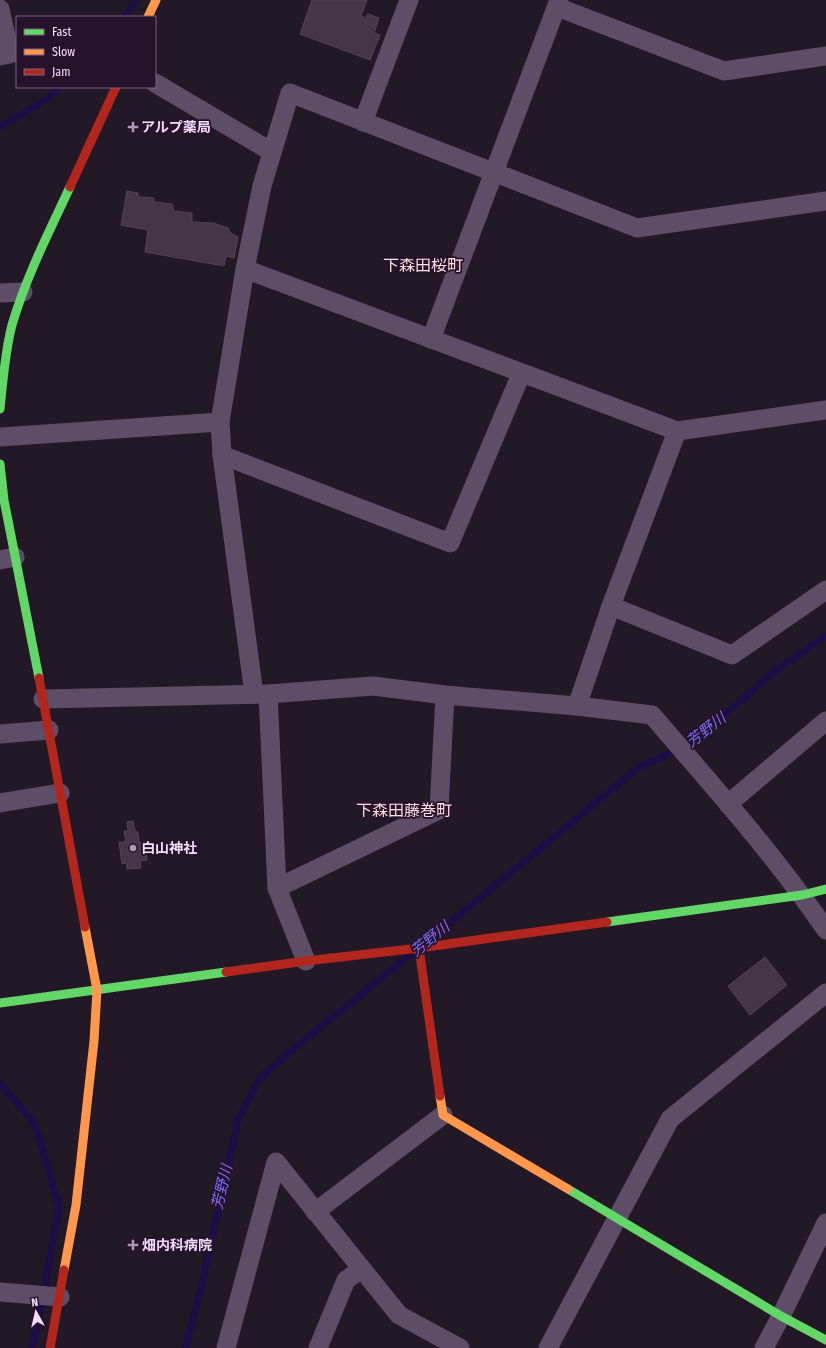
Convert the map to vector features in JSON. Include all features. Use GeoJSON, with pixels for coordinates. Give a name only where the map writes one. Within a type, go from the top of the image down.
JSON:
{"type":"FeatureCollection","features":[{"type":"Feature","properties":{"kind":"street"},"geometry":{"type":"LineString","coordinates":[[148,16],[156,0]]}},
{"type":"Feature","properties":{"kind":"street"},"geometry":{"type":"LineString","coordinates":[[363,122],[409,0]]}},
{"type":"Feature","properties":{"kind":"street"},"geometry":{"type":"LineString","coordinates":[[431,339],[558,4],[724,71],[826,56]]}},
{"type":"Feature","properties":{"kind":"street"},"geometry":{"type":"LineString","coordinates":[[0,10],[10,54],[0,56]]}},
{"type":"Feature","properties":{"kind":"street"},"geometry":{"type":"LineString","coordinates":[[156,84],[272,152]]}},
{"type":"Feature","properties":{"kind":"street"},"geometry":{"type":"LineString","coordinates":[[0,409],[12,326],[28,278],[116,88]]}},
{"type":"Feature","properties":{"kind":"street"},"geometry":{"type":"LineString","coordinates":[[306,961],[277,888],[261,694],[222,455],[220,422],[245,269],[262,186],[290,93],[637,228],[826,201]]}},
{"type":"Feature","properties":{"kind":"street"},"geometry":{"type":"LineString","coordinates":[[245,269],[677,432],[826,410]]}},
{"type":"Feature","properties":{"kind":"street"},"geometry":{"type":"LineString","coordinates":[[0,293],[23,292]]}},
{"type":"Feature","properties":{"kind":"street"},"geometry":{"type":"LineString","coordinates":[[222,455],[450,543],[521,374]]}},
{"type":"Feature","properties":{"kind":"street"},"geometry":{"type":"LineString","coordinates":[[0,437],[220,422]]}},
{"type":"Feature","properties":{"kind":"street"},"geometry":{"type":"LineString","coordinates":[[577,706],[611,606],[677,432]]}},
{"type":"Feature","properties":{"kind":"street"},"geometry":{"type":"LineString","coordinates":[[0,464],[8,558],[43,699],[96,990],[94,1041],[76,1205],[50,1348]]}},
{"type":"Feature","properties":{"kind":"street"},"geometry":{"type":"LineString","coordinates":[[611,606],[732,655],[826,590]]}},
{"type":"Feature","properties":{"kind":"street"},"geometry":{"type":"LineString","coordinates":[[43,699],[261,694],[373,686],[445,695],[652,714],[802,895],[826,930]]}},
{"type":"Feature","properties":{"kind":"street"},"geometry":{"type":"LineString","coordinates":[[277,888],[439,810],[445,695]]}},
{"type":"Feature","properties":{"kind":"street"},"geometry":{"type":"LineString","coordinates":[[728,804],[826,721]]}},
{"type":"Feature","properties":{"kind":"street"},"geometry":{"type":"LineString","coordinates":[[0,734],[49,730]]}},
{"type":"Feature","properties":{"kind":"street"},"geometry":{"type":"LineString","coordinates":[[0,803],[60,793]]}},
{"type":"Feature","properties":{"kind":"street"},"geometry":{"type":"LineString","coordinates":[[0,1003],[306,961],[419,948],[802,895],[826,889]]}},
{"type":"Feature","properties":{"kind":"street"},"geometry":{"type":"LineString","coordinates":[[419,948],[443,1115]]}},
{"type":"Feature","properties":{"kind":"street"},"geometry":{"type":"LineString","coordinates":[[548,1348],[670,1119],[826,992]]}},
{"type":"Feature","properties":{"kind":"street"},"geometry":{"type":"LineString","coordinates":[[315,1212],[443,1115]]}},
{"type":"Feature","properties":{"kind":"street"},"geometry":{"type":"LineString","coordinates":[[443,1115],[616,1219],[826,1340]]}},
{"type":"Feature","properties":{"kind":"street"},"geometry":{"type":"LineString","coordinates":[[226,1348],[276,1162],[399,1315],[460,1348]]}},
{"type":"Feature","properties":{"kind":"street"},"geometry":{"type":"LineString","coordinates":[[764,1348],[782,1316],[826,1223]]}},
{"type":"Feature","properties":{"kind":"street"},"geometry":{"type":"LineString","coordinates":[[318,1348],[346,1280],[362,1269]]}},
{"type":"Feature","properties":{"kind":"street"},"geometry":{"type":"LineString","coordinates":[[0,1292],[60,1297]]}},
{"type":"Feature","properties":{"kind":"building"},"geometry":{"type":"Polygon","coordinates":[[[312,0],[367,0],[361,16],[365,18],[368,14],[379,18],[374,33],[380,35],[370,60],[300,34],[312,0]]]}},
{"type":"Feature","properties":{"kind":"building"},"geometry":{"type":"Polygon","coordinates":[[[127,191],[138,193],[138,197],[154,198],[154,202],[172,204],[174,211],[192,213],[192,222],[213,223],[228,228],[230,233],[238,237],[234,258],[226,256],[224,266],[145,252],[148,230],[121,225],[127,191]]]}},
{"type":"Feature","properties":{"kind":"building"},"geometry":{"type":"Polygon","coordinates":[[[133,821],[135,831],[138,832],[139,843],[145,842],[147,860],[140,861],[141,868],[127,869],[126,863],[122,864],[119,842],[126,842],[124,831],[128,831],[127,822],[133,821]]]}},
{"type":"Feature","properties":{"kind":"building"},"geometry":{"type":"Polygon","coordinates":[[[765,957],[787,985],[750,1015],[728,986],[765,957]]]}},
{"type":"Feature","properties":{"kind":"waterway"},"geometry":{"type":"LineString","coordinates":[[125,16],[136,0]]}},
{"type":"Feature","properties":{"kind":"waterway"},"geometry":{"type":"LineString","coordinates":[[0,127],[47,99],[58,88]]}},
{"type":"Feature","properties":{"kind":"waterway","name":"芳野川"},"geometry":{"type":"LineString","coordinates":[[429,940],[639,767],[691,744],[776,670],[826,636]]}},
{"type":"Feature","properties":{"kind":"waterway","name":"芳野川"},"geometry":{"type":"LineString","coordinates":[[185,1348],[200,1293],[238,1120],[260,1078],[303,1041],[410,955]]}},
{"type":"Feature","properties":{"kind":"waterway"},"geometry":{"type":"LineString","coordinates":[[0,1083],[35,1124],[59,1207],[32,1348]]}},
{"type":"Feature","properties":{"kind":"traffic: fast"},"geometry":{"type":"LineString","coordinates":[[0,409],[6,356],[12,325],[31,272],[70,187]]}},
{"type":"Feature","properties":{"kind":"traffic: fast"},"geometry":{"type":"LineString","coordinates":[[0,464],[4,500],[39,678]]}},
{"type":"Feature","properties":{"kind":"traffic: fast"},"geometry":{"type":"LineString","coordinates":[[607,922],[802,895],[826,889]]}},
{"type":"Feature","properties":{"kind":"traffic: fast"},"geometry":{"type":"LineString","coordinates":[[0,1003],[226,972]]}},
{"type":"Feature","properties":{"kind":"traffic: fast"},"geometry":{"type":"LineString","coordinates":[[568,1189],[781,1316],[826,1340]]}},
{"type":"Feature","properties":{"kind":"traffic: slow"},"geometry":{"type":"LineString","coordinates":[[148,16],[156,0]]}},
{"type":"Feature","properties":{"kind":"traffic: slow"},"geometry":{"type":"LineString","coordinates":[[64,1270],[76,1205],[94,1041],[97,990],[85,927]]}},
{"type":"Feature","properties":{"kind":"traffic: slow"},"geometry":{"type":"LineString","coordinates":[[440,1096],[443,1115],[568,1189]]}},
{"type":"Feature","properties":{"kind":"traffic: jam"},"geometry":{"type":"LineString","coordinates":[[70,187],[116,88]]}},
{"type":"Feature","properties":{"kind":"traffic: jam"},"geometry":{"type":"LineString","coordinates":[[39,678],[85,927]]}},
{"type":"Feature","properties":{"kind":"traffic: jam"},"geometry":{"type":"LineString","coordinates":[[419,948],[607,922]]}},
{"type":"Feature","properties":{"kind":"traffic: jam"},"geometry":{"type":"LineString","coordinates":[[226,972],[419,948],[440,1096]]}},
{"type":"Feature","properties":{"kind":"traffic: jam"},"geometry":{"type":"LineString","coordinates":[[50,1348],[64,1270]]}},
{"type":"Feature","properties":{"kind":"place","name":"アルプ薬局"},"geometry":{"type":"Point","coordinates":[133,127]}},
{"type":"Feature","properties":{"kind":"place","name":"白山神社"},"geometry":{"type":"Point","coordinates":[133,848]}},
{"type":"Feature","properties":{"kind":"place","name":"畑内科病院"},"geometry":{"type":"Point","coordinates":[133,1245]}},
{"type":"Feature","properties":{"kind":"district","name":"下森田桜町"},"geometry":{"type":"Point","coordinates":[423,265]}},
{"type":"Feature","properties":{"kind":"district","name":"下森田藤巻町"},"geometry":{"type":"Point","coordinates":[404,810]}}]}
